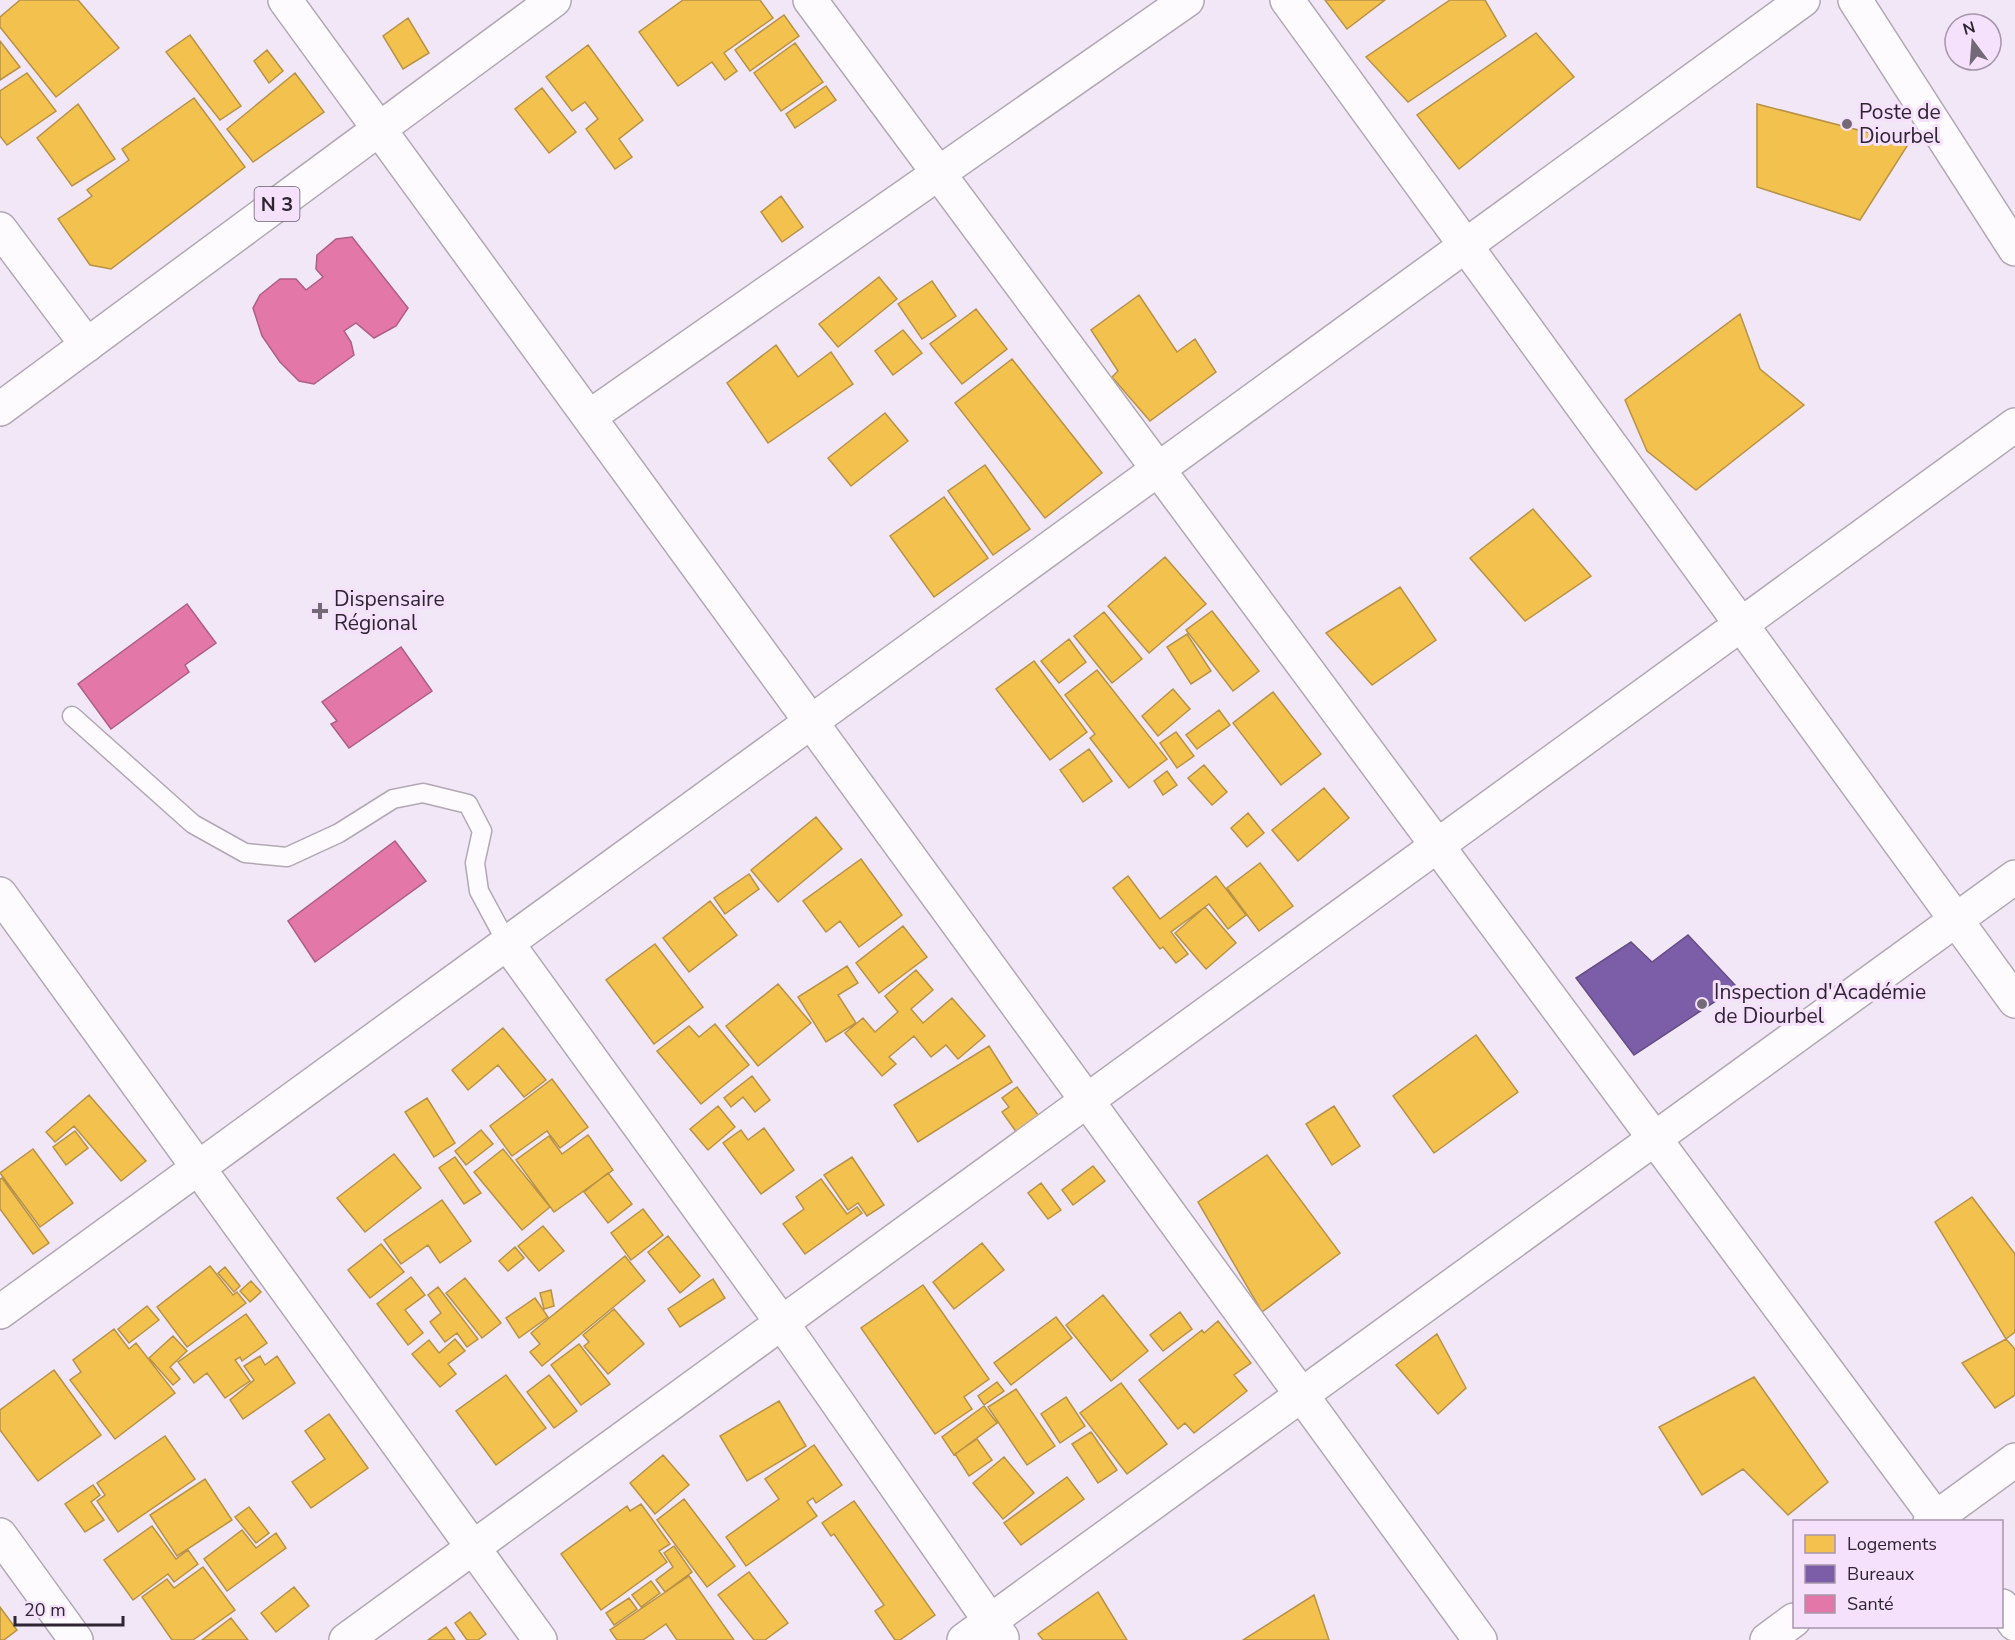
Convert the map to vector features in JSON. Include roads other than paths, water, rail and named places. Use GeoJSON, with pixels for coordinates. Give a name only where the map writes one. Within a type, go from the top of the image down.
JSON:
{"type":"FeatureCollection","features":[{"type":"Feature","properties":{"kind":"street"},"geometry":{"type":"LineString","coordinates":[[285,0],[1480,1640]]}},
{"type":"Feature","properties":{"kind":"street","name":"N 3"},"geometry":{"type":"LineString","coordinates":[[0,409],[554,0]]}},
{"type":"Feature","properties":{"kind":"street"},"geometry":{"type":"LineString","coordinates":[[810,0],[1438,845],[1935,1520],[2015,1460]]}},
{"type":"Feature","properties":{"kind":"street"},"geometry":{"type":"LineString","coordinates":[[590,417],[1187,0]]}},
{"type":"Feature","properties":{"kind":"street"},"geometry":{"type":"LineString","coordinates":[[1287,0],[2015,1001]]}},
{"type":"Feature","properties":{"kind":"street"},"geometry":{"type":"LineString","coordinates":[[0,1312],[1803,0]]}},
{"type":"Feature","properties":{"kind":"street"},"geometry":{"type":"LineString","coordinates":[[1854,0],[2015,249]]}},
{"type":"Feature","properties":{"kind":"street"},"geometry":{"type":"LineString","coordinates":[[0,229],[87,345]]}},
{"type":"Feature","properties":{"kind":"street"},"geometry":{"type":"LineString","coordinates":[[346,1640],[2015,425]]}},
{"type":"Feature","properties":{"kind":"street"},"geometry":{"type":"LineString","coordinates":[[507,943],[782,1323],[985,1634],[1302,1395],[2015,877]]}},
{"type":"Feature","properties":{"kind":"street"},"geometry":{"type":"LineString","coordinates":[[0,894],[540,1640]]}},
{"type":"Feature","properties":{"kind":"street"},"geometry":{"type":"LineString","coordinates":[[0,1535],[76,1640]]}},
{"type":"Feature","properties":{"kind":"street"},"geometry":{"type":"LineString","coordinates":[[2003,1609],[2015,1624]]}},
{"type":"Feature","properties":{"kind":"street"},"geometry":{"type":"LineString","coordinates":[[1767,1640],[1793,1621]]}},
{"type":"Feature","properties":{"kind":"lane"},"geometry":{"type":"LineString","coordinates":[[72,716],[193,824],[245,854],[287,857],[339,833],[393,799],[423,792],[468,804],[482,831],[475,863],[479,891],[507,943]]}},
{"type":"Feature","properties":{"kind":"place","name":"Poste de Diourbel"},"geometry":{"type":"Point","coordinates":[1847,124]}},
{"type":"Feature","properties":{"kind":"place","name":"Dispensaire Régional"},"geometry":{"type":"Point","coordinates":[320,611]}},
{"type":"Feature","properties":{"kind":"place","name":"Inspection d'Académie de Diourbel"},"geometry":{"type":"Point","coordinates":[1702,1004]}}]}
